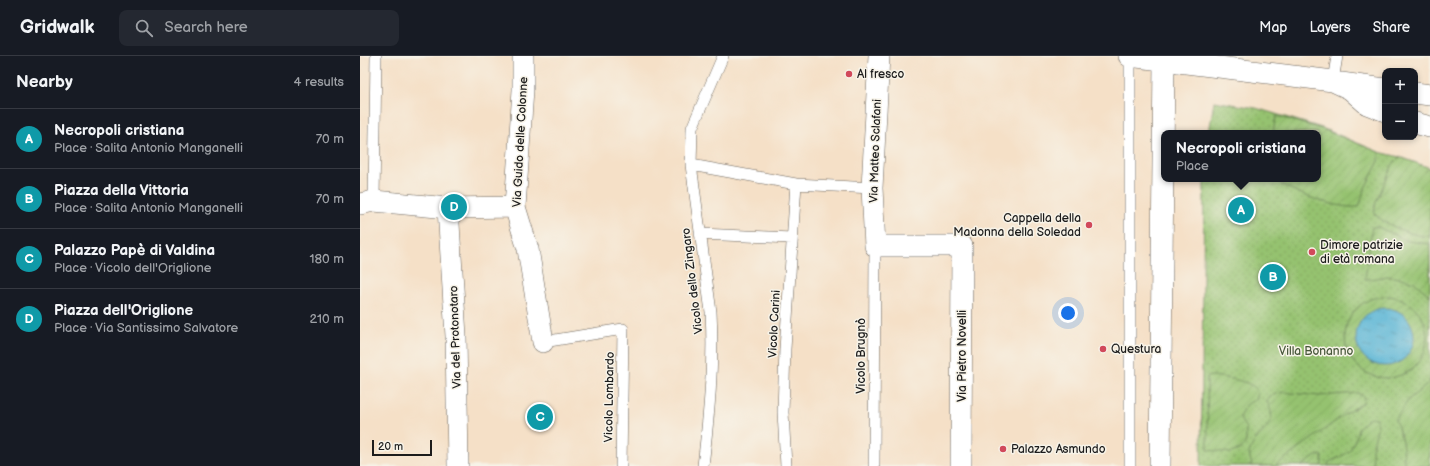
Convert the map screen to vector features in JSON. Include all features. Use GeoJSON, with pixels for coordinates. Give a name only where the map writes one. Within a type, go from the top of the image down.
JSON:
{"type":"FeatureCollection","features":[{"type":"Feature","properties":{"kind":"street","name":"Via Guido delle Colonne"},"geometry":{"type":"LineString","coordinates":[[523,56],[523,90],[515,207],[528,249],[543,342]]}},
{"type":"Feature","properties":{"kind":"street","name":"Via Matteo Sclafani"},"geometry":{"type":"LineString","coordinates":[[875,246],[872,188],[879,56]]}},
{"type":"Feature","properties":{"kind":"street"},"geometry":{"type":"LineString","coordinates":[[1129,56],[1382,89]]}},
{"type":"Feature","properties":{"kind":"street"},"geometry":{"type":"LineString","coordinates":[[1163,130],[1164,60]]}},
{"type":"Feature","properties":{"kind":"street"},"geometry":{"type":"LineString","coordinates":[[1333,82],[1350,89],[1367,104],[1382,110]]}},
{"type":"Feature","properties":{"kind":"street"},"geometry":{"type":"LineString","coordinates":[[1418,93],[1430,95]]}},
{"type":"Feature","properties":{"kind":"street"},"geometry":{"type":"LineString","coordinates":[[1418,124],[1430,127]]}},
{"type":"Feature","properties":{"kind":"street"},"geometry":{"type":"LineString","coordinates":[[1160,466],[1163,182]]}},
{"type":"Feature","properties":{"kind":"street"},"geometry":{"type":"LineString","coordinates":[[367,202],[448,208],[515,207]]}},
{"type":"Feature","properties":{"kind":"street","name":"Via del Protonotaro"},"geometry":{"type":"LineString","coordinates":[[448,208],[456,336],[458,466]]}},
{"type":"Feature","properties":{"kind":"street","name":"Via Pietro Novelli"},"geometry":{"type":"LineString","coordinates":[[875,246],[962,246],[961,466]]}},
{"type":"Feature","properties":{"kind":"lane"},"geometry":{"type":"LineString","coordinates":[[367,202],[376,56]]}},
{"type":"Feature","properties":{"kind":"lane","name":"Vicolo dello Zingaro"},"geometry":{"type":"LineString","coordinates":[[703,466],[711,398],[712,332],[711,312],[690,165],[692,128],[723,56]]}},
{"type":"Feature","properties":{"kind":"lane"},"geometry":{"type":"LineString","coordinates":[[1129,56],[1130,466]]}},
{"type":"Feature","properties":{"kind":"lane"},"geometry":{"type":"LineString","coordinates":[[1333,82],[1337,56]]}},
{"type":"Feature","properties":{"kind":"lane"},"geometry":{"type":"LineString","coordinates":[[690,165],[796,184],[872,188]]}},
{"type":"Feature","properties":{"kind":"lane","name":"Vicolo Carini"},"geometry":{"type":"LineString","coordinates":[[786,466],[784,388],[796,184]]}},
{"type":"Feature","properties":{"kind":"lane"},"geometry":{"type":"LineString","coordinates":[[700,234],[792,238]]}},
{"type":"Feature","properties":{"kind":"lane","name":"Vicolo Brugnò"},"geometry":{"type":"LineString","coordinates":[[874,466],[875,246]]}},
{"type":"Feature","properties":{"kind":"lane","name":"Vicolo Lombardo"},"geometry":{"type":"LineString","coordinates":[[543,342],[623,329],[621,466]]}},
{"type":"Feature","properties":{"kind":"green space","name":"Villa Bonanno"},"geometry":{"type":"Polygon","coordinates":[[[1214,101],[1256,108],[1322,128],[1379,152],[1400,157],[1430,168],[1430,466],[1201,466],[1204,182],[1321,182],[1321,130],[1209,130],[1214,101]]]}},
{"type":"Feature","properties":{"kind":"green space"},"geometry":{"type":"Polygon","coordinates":[[[1276,116],[1322,129],[1379,152],[1379,161],[1365,188],[1359,207],[1349,207],[1327,203],[1303,195],[1279,182],[1321,182],[1321,130],[1274,130],[1276,116]]]}},
{"type":"Feature","properties":{"kind":"green space"},"geometry":{"type":"Polygon","coordinates":[[[1400,157],[1430,168],[1430,236],[1409,233],[1385,222],[1374,213],[1376,202],[1393,164],[1400,157]]]}},
{"type":"Feature","properties":{"kind":"green space"},"geometry":{"type":"Polygon","coordinates":[[[1372,227],[1378,227],[1408,241],[1430,244],[1430,296],[1414,282],[1405,279],[1387,276],[1365,279],[1372,227]]]}},
{"type":"Feature","properties":{"kind":"green space"},"geometry":{"type":"Polygon","coordinates":[[[1386,296],[1402,299],[1415,308],[1424,321],[1427,337],[1424,353],[1415,366],[1402,375],[1386,378],[1370,375],[1357,366],[1348,353],[1345,337],[1348,321],[1357,308],[1370,299],[1386,296]]]}},
{"type":"Feature","properties":{"kind":"green space"},"geometry":{"type":"Polygon","coordinates":[[[1212,376],[1229,378],[1243,382],[1253,386],[1256,389],[1257,399],[1245,406],[1240,419],[1246,428],[1246,442],[1241,449],[1231,453],[1208,450],[1207,377],[1212,376]]]}},
{"type":"Feature","properties":{"kind":"green space"},"geometry":{"type":"Polygon","coordinates":[[[1430,379],[1430,466],[1404,466],[1402,442],[1395,420],[1409,399],[1428,384],[1430,379]]]}},
{"type":"Feature","properties":{"kind":"green space"},"geometry":{"type":"Polygon","coordinates":[[[1283,392],[1319,396],[1358,393],[1364,397],[1363,403],[1348,412],[1275,466],[1252,466],[1249,453],[1255,441],[1268,426],[1271,418],[1270,408],[1267,401],[1270,396],[1283,392]]]}},
{"type":"Feature","properties":{"kind":"green space"},"geometry":{"type":"Polygon","coordinates":[[[1370,417],[1376,418],[1378,425],[1372,449],[1373,466],[1328,466],[1329,462],[1350,451],[1358,428],[1370,417]]]}},
{"type":"Feature","properties":{"kind":"green space"},"geometry":{"type":"Polygon","coordinates":[[[1322,455],[1321,466],[1301,466],[1316,456],[1322,455]]]}},
{"type":"Feature","properties":{"kind":"water"},"geometry":{"type":"Polygon","coordinates":[[[1379,308],[1391,308],[1406,316],[1414,331],[1414,343],[1406,358],[1391,366],[1379,366],[1364,358],[1356,343],[1356,331],[1364,316],[1379,308]]]}},
{"type":"Feature","properties":{"kind":"place","name":"Al fresco"},"geometry":{"type":"Point","coordinates":[849,74]}},
{"type":"Feature","properties":{"kind":"place","name":"Piazza dell'Origlione"},"geometry":{"type":"Point","coordinates":[454,207]}},
{"type":"Feature","properties":{"kind":"place","name":"Necropoli cristiana"},"geometry":{"type":"Point","coordinates":[1241,210]}},
{"type":"Feature","properties":{"kind":"place","name":"Cappella della Madonna della Soledad"},"geometry":{"type":"Point","coordinates":[1089,225]}},
{"type":"Feature","properties":{"kind":"place","name":"Dimore patrizie di età romana"},"geometry":{"type":"Point","coordinates":[1312,252]}},
{"type":"Feature","properties":{"kind":"place","name":"Piazza della Vittoria"},"geometry":{"type":"Point","coordinates":[1273,277]}},
{"type":"Feature","properties":{"kind":"place","name":"Questura"},"geometry":{"type":"Point","coordinates":[1103,349]}},
{"type":"Feature","properties":{"kind":"place","name":"Palazzo Papè di Valdina"},"geometry":{"type":"Point","coordinates":[540,417]}},
{"type":"Feature","properties":{"kind":"place","name":"Palazzo Asmundo"},"geometry":{"type":"Point","coordinates":[1003,449]}}]}
